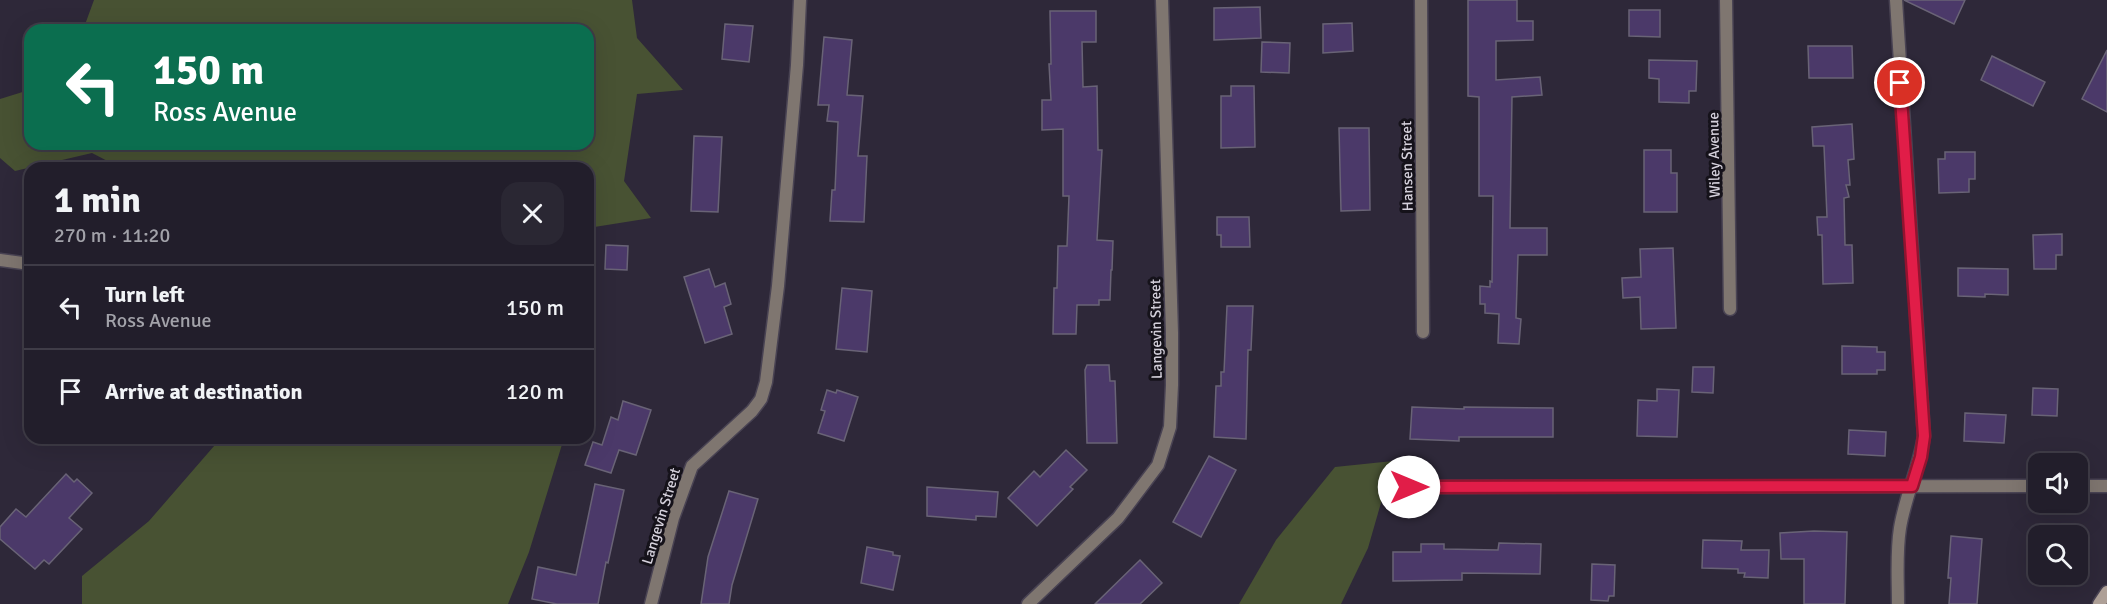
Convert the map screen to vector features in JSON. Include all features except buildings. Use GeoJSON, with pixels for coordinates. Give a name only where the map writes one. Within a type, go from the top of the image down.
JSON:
{"type":"FeatureCollection","features":[{"type":"Feature","properties":{"kind":"main road"},"geometry":{"type":"LineString","coordinates":[[2099,604],[2107,592]]}},
{"type":"Feature","properties":{"kind":"street","name":"Langevin Street"},"geometry":{"type":"LineString","coordinates":[[651,604],[673,518],[692,466],[752,411],[761,399],[766,382],[778,286],[797,65],[800,0]]}},
{"type":"Feature","properties":{"kind":"street","name":"Langevin Street"},"geometry":{"type":"LineString","coordinates":[[1028,604],[1118,518],[1158,465],[1170,427],[1172,321],[1162,0]]}},
{"type":"Feature","properties":{"kind":"street","name":"Hansen Street"},"geometry":{"type":"LineString","coordinates":[[1420,0],[1423,332]]}},
{"type":"Feature","properties":{"kind":"street","name":"Wiley Avenue"},"geometry":{"type":"LineString","coordinates":[[1726,0],[1730,309]]}},
{"type":"Feature","properties":{"kind":"street"},"geometry":{"type":"LineString","coordinates":[[1896,0],[1924,436],[1921,457],[1900,527],[1897,557],[1898,604]]}},
{"type":"Feature","properties":{"kind":"street"},"geometry":{"type":"LineString","coordinates":[[0,260],[24,263]]}},
{"type":"Feature","properties":{"kind":"street"},"geometry":{"type":"LineString","coordinates":[[1409,487],[2028,486]]}},
{"type":"Feature","properties":{"kind":"street"},"geometry":{"type":"LineString","coordinates":[[2088,486],[2107,486]]}},
{"type":"Feature","properties":{"kind":"green space"},"geometry":{"type":"Polygon","coordinates":[[[94,0],[632,0],[637,38],[683,90],[637,94],[624,181],[651,218],[594,227],[594,162],[109,162],[92,153],[54,162],[24,162],[24,169],[15,171],[0,158],[0,99],[24,92],[24,150],[594,150],[594,24],[85,24],[94,0]]]}},
{"type":"Feature","properties":{"kind":"green space"},"geometry":{"type":"Polygon","coordinates":[[[216,444],[562,444],[529,552],[508,604],[82,604],[82,576],[149,521],[216,444]]]}},
{"type":"Feature","properties":{"kind":"green space"},"geometry":{"type":"Polygon","coordinates":[[[1393,461],[1368,548],[1341,604],[1239,604],[1276,540],[1335,467],[1393,461]]]}},
{"type":"Feature","properties":{"kind":"route"},"geometry":{"type":"LineString","coordinates":[[1409,487],[1912,486],[1921,457],[1924,436],[1900,83]]}}]}
